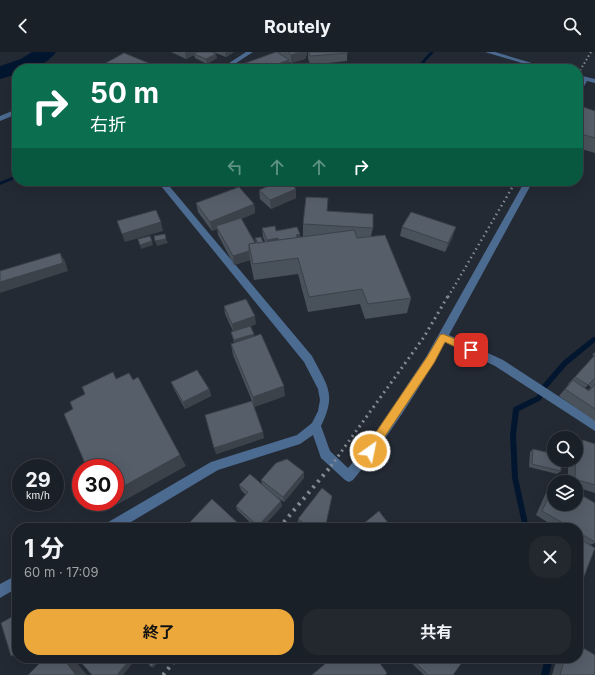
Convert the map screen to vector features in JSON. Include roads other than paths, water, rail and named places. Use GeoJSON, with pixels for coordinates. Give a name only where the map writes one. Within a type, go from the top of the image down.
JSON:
{"type":"FeatureCollection","features":[{"type":"Feature","properties":{"kind":"street"},"geometry":{"type":"LineString","coordinates":[[231,64],[250,52]]}},
{"type":"Feature","properties":{"kind":"street"},"geometry":{"type":"LineString","coordinates":[[488,52],[531,64]]}},
{"type":"Feature","properties":{"kind":"street"},"geometry":{"type":"LineString","coordinates":[[583,83],[585,79],[595,82]]}},
{"type":"Feature","properties":{"kind":"street"},"geometry":{"type":"LineString","coordinates":[[0,119],[12,113]]}},
{"type":"Feature","properties":{"kind":"street"},"geometry":{"type":"LineString","coordinates":[[118,523],[215,466],[300,438],[316,426],[323,411],[325,400],[323,390],[308,359],[165,186]]}},
{"type":"Feature","properties":{"kind":"street"},"geometry":{"type":"LineString","coordinates":[[316,426],[325,454],[349,476],[370,451],[430,360],[526,186]]}},
{"type":"Feature","properties":{"kind":"street"},"geometry":{"type":"LineString","coordinates":[[443,338],[499,363],[595,426]]}},
{"type":"Feature","properties":{"kind":"street"},"geometry":{"type":"LineString","coordinates":[[0,591],[12,584]]}},
{"type":"Feature","properties":{"kind":"waterway"},"geometry":{"type":"LineString","coordinates":[[25,64],[46,52]]}},
{"type":"Feature","properties":{"kind":"waterway"},"geometry":{"type":"LineString","coordinates":[[421,64],[432,52]]}},
{"type":"Feature","properties":{"kind":"waterway"},"geometry":{"type":"LineString","coordinates":[[0,73],[12,69]]}},
{"type":"Feature","properties":{"kind":"waterway"},"geometry":{"type":"LineString","coordinates":[[0,184],[12,178]]}},
{"type":"Feature","properties":{"kind":"waterway"},"geometry":{"type":"LineString","coordinates":[[525,523],[515,478],[513,435],[516,409],[539,398],[545,386],[565,363],[595,339]]}},
{"type":"Feature","properties":{"kind":"waterway"},"geometry":{"type":"LineString","coordinates":[[545,675],[548,663]]}},
{"type":"Feature","properties":{"kind":"railway"},"geometry":{"type":"LineString","coordinates":[[583,66],[591,52]]}},
{"type":"Feature","properties":{"kind":"railway"},"geometry":{"type":"LineString","coordinates":[[448,297],[513,186]]}},
{"type":"Feature","properties":{"kind":"railway"},"geometry":{"type":"LineString","coordinates":[[331,466],[424,337],[448,296]]}},
{"type":"Feature","properties":{"kind":"railway"},"geometry":{"type":"LineString","coordinates":[[283,523],[332,465]]}},
{"type":"Feature","properties":{"kind":"railway"},"geometry":{"type":"LineString","coordinates":[[163,675],[173,663]]}}]}
